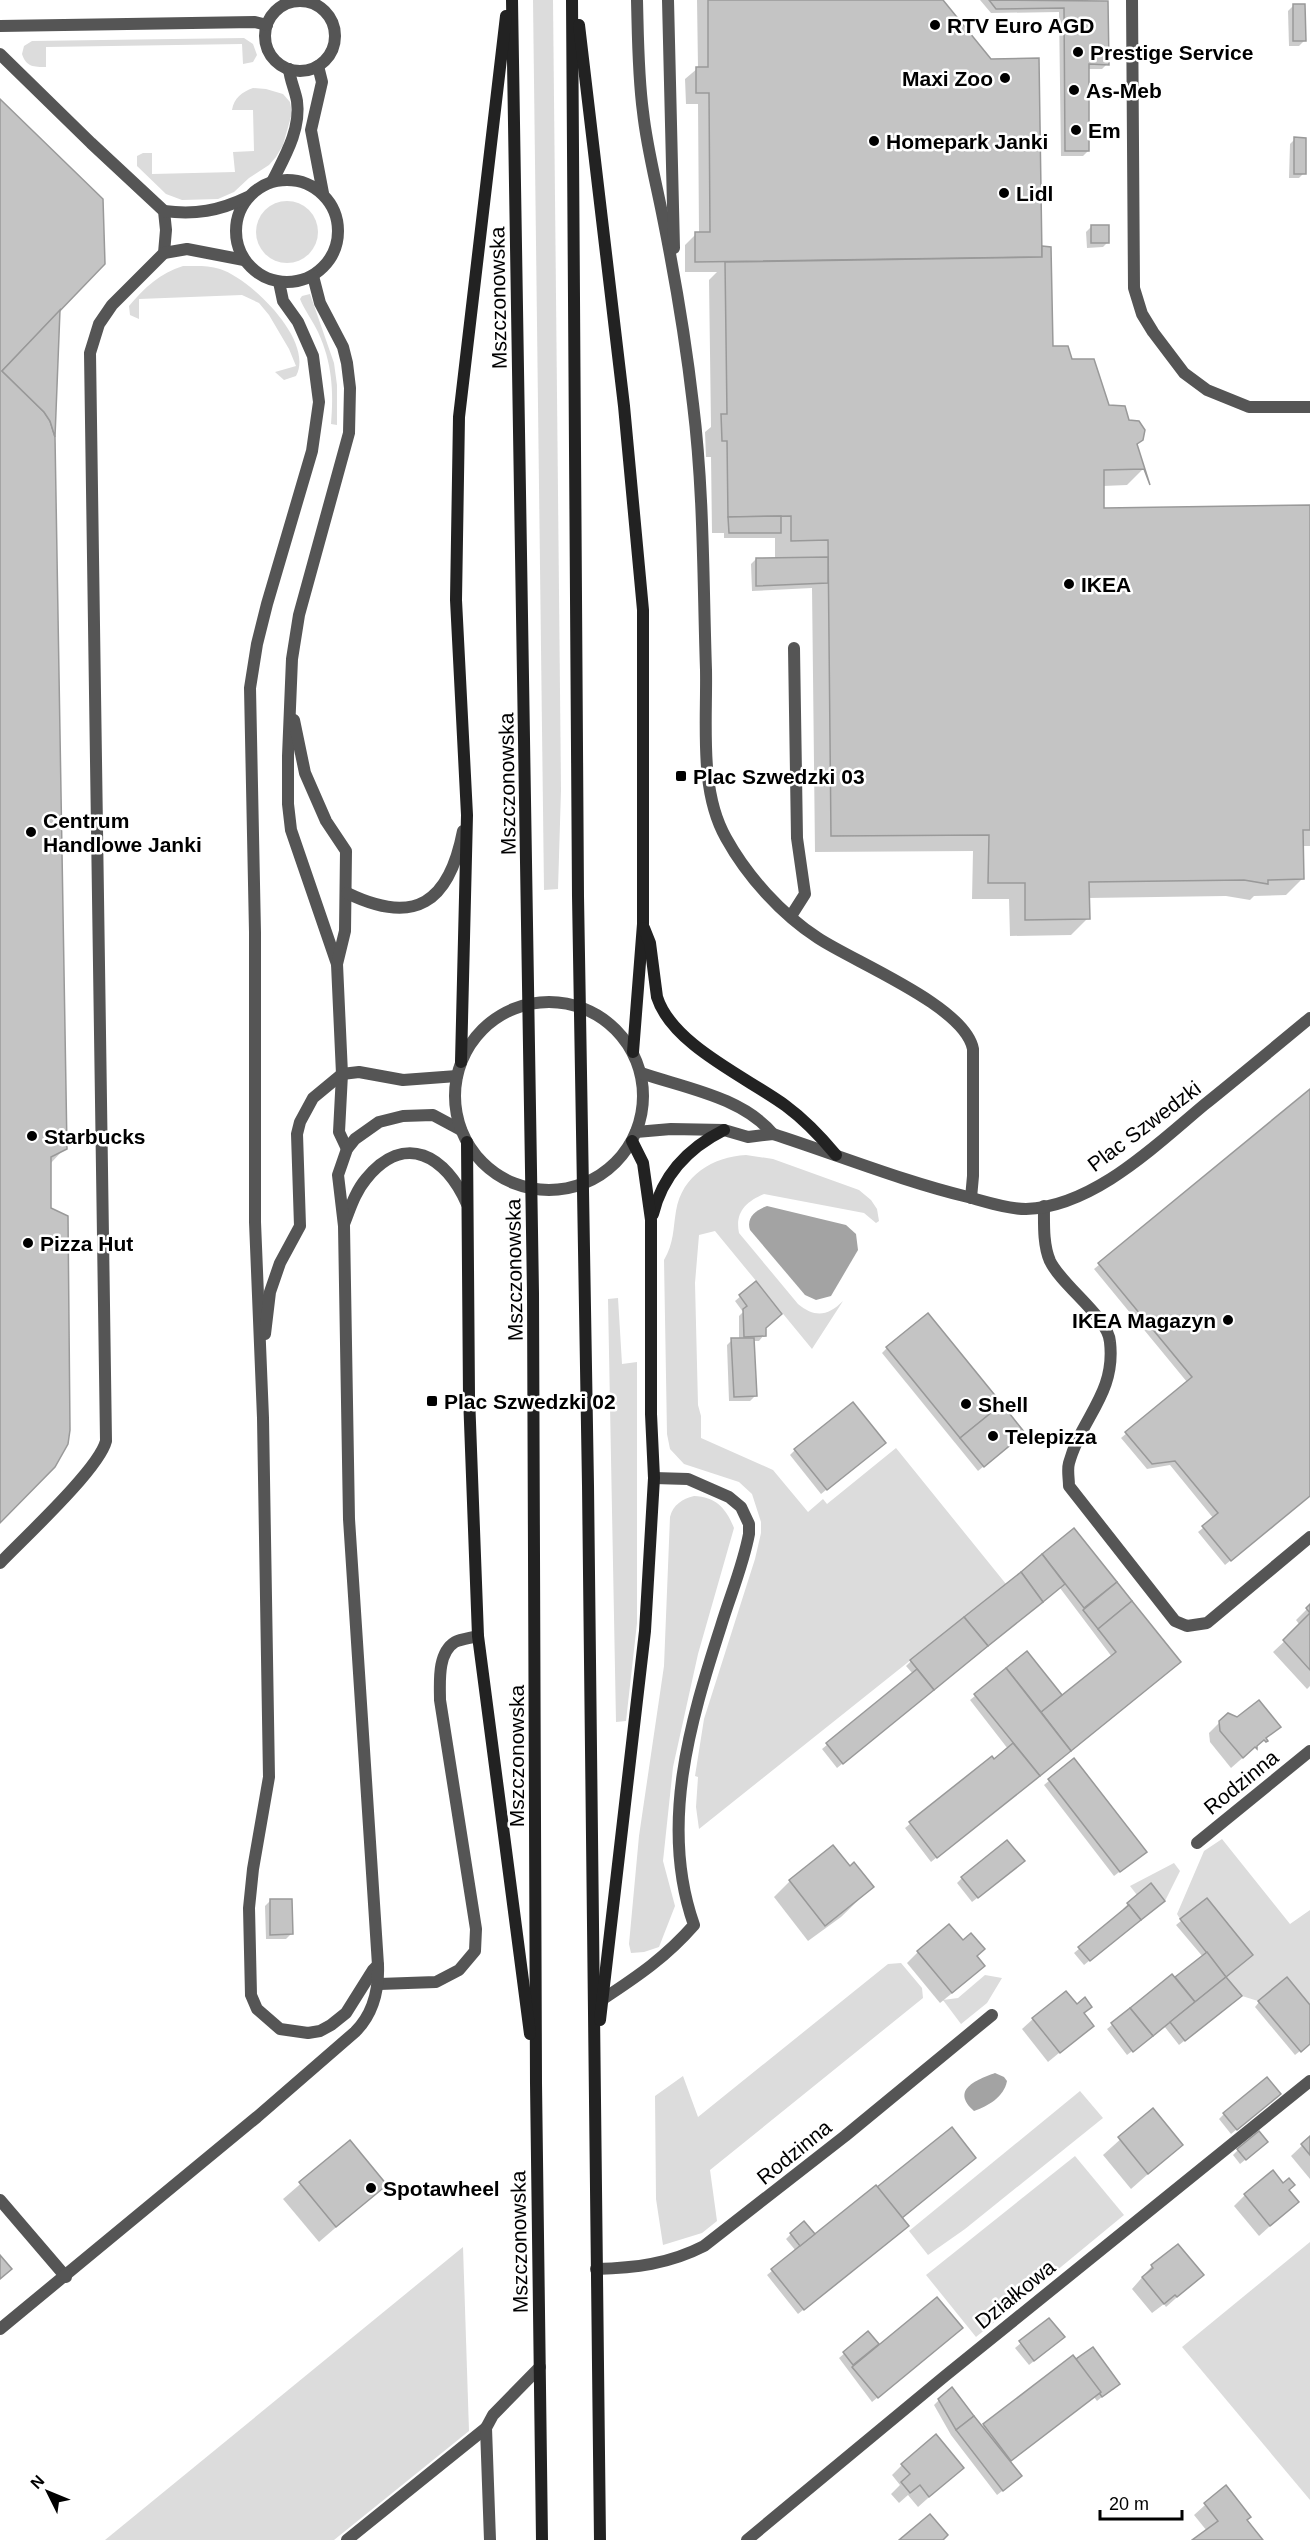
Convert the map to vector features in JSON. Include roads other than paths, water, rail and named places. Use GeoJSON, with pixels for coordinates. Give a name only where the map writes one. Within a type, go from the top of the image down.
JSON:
{"type":"FeatureCollection","features":[{"type":"Feature","properties":{"kind":"main road"},"geometry":{"type":"LineString","coordinates":[[461,1062],[467,815],[456,600],[459,417],[510,0]]}},
{"type":"Feature","properties":{"kind":"main road","name":"Mszczonowska"},"geometry":{"type":"LineString","coordinates":[[510,0],[529,898],[536,2083],[542,2540]]}},
{"type":"Feature","properties":{"kind":"main road"},"geometry":{"type":"LineString","coordinates":[[574,0],[578,896],[596,2270],[601,2477],[600,2540]]}},
{"type":"Feature","properties":{"kind":"main road"},"geometry":{"type":"LineString","coordinates":[[574,0],[624,405],[643,610],[643,924],[633,1052]]}},
{"type":"Feature","properties":{"kind":"main road"},"geometry":{"type":"LineString","coordinates":[[643,924],[650,943],[659,1005],[674,1026],[708,1054],[787,1106],[820,1135],[836,1155]]}},
{"type":"Feature","properties":{"kind":"main road"},"geometry":{"type":"LineString","coordinates":[[651,1221],[656,1201],[671,1172],[700,1144],[724,1131]]}},
{"type":"Feature","properties":{"kind":"main road"},"geometry":{"type":"LineString","coordinates":[[594,2072],[645,1631],[654,1478],[651,1414],[651,1221],[643,1163],[634,1136]]}},
{"type":"Feature","properties":{"kind":"main road"},"geometry":{"type":"LineString","coordinates":[[466,1142],[469,1396],[478,1636],[536,2083]]}},
{"type":"Feature","properties":{"kind":"street"},"geometry":{"type":"LineString","coordinates":[[637,0],[638,66],[643,116],[674,273],[694,405],[704,571],[706,759],[709,794],[725,837],[738,858],[757,883],[790,916],[816,937],[950,1015],[966,1031],[973,1049],[974,1176],[970,1198]]}},
{"type":"Feature","properties":{"kind":"street"},"geometry":{"type":"LineString","coordinates":[[668,0],[675,218],[674,273]]}},
{"type":"Feature","properties":{"kind":"street"},"geometry":{"type":"LineString","coordinates":[[1132,0],[1134,288],[1142,314],[1184,373],[1207,390],[1249,407],[1310,407]]}},
{"type":"Feature","properties":{"kind":"street"},"geometry":{"type":"LineString","coordinates":[[308,2],[317,6],[332,23],[335,34],[329,55],[318,66],[300,71],[289,69],[279,64],[266,45],[267,25],[273,14],[289,3],[308,2]]}},
{"type":"Feature","properties":{"kind":"street"},"geometry":{"type":"LineString","coordinates":[[0,26],[255,22],[267,25]]}},
{"type":"Feature","properties":{"kind":"street"},"geometry":{"type":"LineString","coordinates":[[0,54],[164,211],[194,214],[220,210],[249,197],[273,180],[292,140],[298,115],[297,100],[289,69]]}},
{"type":"Feature","properties":{"kind":"street"},"geometry":{"type":"LineString","coordinates":[[318,66],[322,82],[312,130],[322,193]]}},
{"type":"Feature","properties":{"kind":"street"},"geometry":{"type":"LineString","coordinates":[[249,197],[239,214],[235,234],[244,260],[254,271],[279,282],[291,282],[313,276],[332,256],[339,230],[337,216],[322,193],[300,181],[273,180]]}},
{"type":"Feature","properties":{"kind":"street"},"geometry":{"type":"LineString","coordinates":[[164,211],[166,230],[164,253]]}},
{"type":"Feature","properties":{"kind":"street"},"geometry":{"type":"LineString","coordinates":[[0,1563],[90,1468],[104,1449],[106,1441],[90,353],[99,324],[112,305],[164,253],[187,249],[244,260]]}},
{"type":"Feature","properties":{"kind":"street"},"geometry":{"type":"LineString","coordinates":[[313,276],[320,303],[343,347],[351,388],[351,405],[349,433],[299,615],[292,659],[288,785],[291,830],[337,964]]}},
{"type":"Feature","properties":{"kind":"street"},"geometry":{"type":"LineString","coordinates":[[279,282],[283,301],[306,336],[314,356],[320,402],[312,451],[267,604],[257,644],[250,688],[255,932],[255,1222],[261,1370],[269,1777],[253,1869],[249,1908],[250,1995],[257,2009],[280,2029],[308,2033],[320,2031],[346,2013],[378,1965]]}},
{"type":"Feature","properties":{"kind":"street"},"geometry":{"type":"LineString","coordinates":[[790,916],[805,894],[797,838],[794,648]]}},
{"type":"Feature","properties":{"kind":"street"},"geometry":{"type":"LineString","coordinates":[[290,705],[305,773],[326,821],[346,850],[345,931],[337,964],[342,1074],[339,1132],[347,1149]]}},
{"type":"Feature","properties":{"kind":"street"},"geometry":{"type":"LineString","coordinates":[[347,893],[369,903],[399,909],[414,908],[426,901],[449,876],[459,852],[467,815]]}},
{"type":"Feature","properties":{"kind":"street"},"geometry":{"type":"LineString","coordinates":[[543,1001],[559,1002],[589,1010],[614,1027],[633,1052],[641,1073],[644,1097],[634,1136],[615,1163],[591,1180],[578,1185],[549,1190],[521,1186],[508,1181],[484,1165],[466,1142],[455,1103],[457,1076],[461,1062],[477,1035],[500,1015],[543,1001]]}},
{"type":"Feature","properties":{"kind":"street","name":"Plac Szwedzki"},"geometry":{"type":"LineString","coordinates":[[773,1134],[938,1190],[1004,1207],[1026,1209],[1064,1202],[1128,1167],[1310,1018]]}},
{"type":"Feature","properties":{"kind":"street"},"geometry":{"type":"LineString","coordinates":[[261,1370],[270,1292],[280,1263],[300,1226],[297,1145],[300,1122],[313,1098],[342,1074],[359,1072],[403,1080],[457,1076]]}},
{"type":"Feature","properties":{"kind":"street"},"geometry":{"type":"LineString","coordinates":[[634,1136],[671,1129],[724,1131],[748,1137],[773,1134],[762,1119],[729,1102],[641,1073]]}},
{"type":"Feature","properties":{"kind":"street"},"geometry":{"type":"LineString","coordinates":[[0,2329],[257,2118],[361,2026],[368,2016],[379,1984],[349,1519],[344,1226],[338,1175],[347,1149],[365,1130],[390,1118],[433,1115],[461,1130]]}},
{"type":"Feature","properties":{"kind":"street"},"geometry":{"type":"LineString","coordinates":[[344,1226],[365,1180],[388,1159],[403,1154],[423,1154],[442,1165],[459,1187],[466,1204]]}},
{"type":"Feature","properties":{"kind":"street"},"geometry":{"type":"LineString","coordinates":[[1044,1206],[1045,1241],[1049,1259],[1106,1329],[1111,1343],[1111,1359],[1104,1393],[1076,1443],[1068,1465],[1069,1486],[1175,1621],[1188,1626],[1207,1623],[1310,1537]]}},
{"type":"Feature","properties":{"kind":"street"},"geometry":{"type":"LineString","coordinates":[[603,1999],[653,1966],[674,1949],[694,1925],[686,1902],[681,1876],[680,1776],[701,1689],[748,1534],[748,1524],[741,1507],[729,1497],[688,1479],[654,1478]]}},
{"type":"Feature","properties":{"kind":"street"},"geometry":{"type":"LineString","coordinates":[[379,1984],[436,1982],[459,1970],[475,1951],[476,1929],[440,1691],[440,1672],[449,1648],[455,1642],[478,1636]]}},
{"type":"Feature","properties":{"kind":"street","name":"Rodzinna"},"geometry":{"type":"LineString","coordinates":[[1197,1843],[1310,1751]]}},
{"type":"Feature","properties":{"kind":"street","name":"Rodzinna"},"geometry":{"type":"LineString","coordinates":[[596,2270],[662,2263],[687,2255],[704,2246],[845,2136],[992,2015]]}},
{"type":"Feature","properties":{"kind":"street","name":"Działkowa"},"geometry":{"type":"LineString","coordinates":[[747,2540],[945,2376],[1310,2081]]}},
{"type":"Feature","properties":{"kind":"street"},"geometry":{"type":"LineString","coordinates":[[0,2200],[66,2277]]}},
{"type":"Feature","properties":{"kind":"street"},"geometry":{"type":"LineString","coordinates":[[347,2540],[486,2428],[494,2415],[540,2367]]}},
{"type":"Feature","properties":{"kind":"street"},"geometry":{"type":"LineString","coordinates":[[486,2428],[490,2540]]}},
{"type":"Feature","properties":{"kind":"place","name":"RTV Euro AGD"},"geometry":{"type":"Point","coordinates":[935,25]}},
{"type":"Feature","properties":{"kind":"place","name":"Prestige Service"},"geometry":{"type":"Point","coordinates":[1078,52]}},
{"type":"Feature","properties":{"kind":"place","name":"Maxi Zoo"},"geometry":{"type":"Point","coordinates":[1005,78]}},
{"type":"Feature","properties":{"kind":"place","name":"As-Meb"},"geometry":{"type":"Point","coordinates":[1074,90]}},
{"type":"Feature","properties":{"kind":"place","name":"Em"},"geometry":{"type":"Point","coordinates":[1076,130]}},
{"type":"Feature","properties":{"kind":"place","name":"Homepark Janki"},"geometry":{"type":"Point","coordinates":[874,141]}},
{"type":"Feature","properties":{"kind":"place","name":"Lidl"},"geometry":{"type":"Point","coordinates":[1004,193]}},
{"type":"Feature","properties":{"kind":"place","name":"IKEA"},"geometry":{"type":"Point","coordinates":[1069,584]}},
{"type":"Feature","properties":{"kind":"place","name":"Plac Szwedzki 03"},"geometry":{"type":"Point","coordinates":[681,776]}},
{"type":"Feature","properties":{"kind":"place","name":"Centrum Handlowe Janki"},"geometry":{"type":"Point","coordinates":[31,832]}},
{"type":"Feature","properties":{"kind":"place","name":"Starbucks"},"geometry":{"type":"Point","coordinates":[32,1136]}},
{"type":"Feature","properties":{"kind":"place","name":"Pizza Hut"},"geometry":{"type":"Point","coordinates":[28,1243]}},
{"type":"Feature","properties":{"kind":"place","name":"IKEA Magazyn"},"geometry":{"type":"Point","coordinates":[1228,1320]}},
{"type":"Feature","properties":{"kind":"place","name":"Plac Szwedzki 02"},"geometry":{"type":"Point","coordinates":[432,1401]}},
{"type":"Feature","properties":{"kind":"place","name":"Shell"},"geometry":{"type":"Point","coordinates":[966,1404]}},
{"type":"Feature","properties":{"kind":"place","name":"Telepizza"},"geometry":{"type":"Point","coordinates":[993,1436]}},
{"type":"Feature","properties":{"kind":"place","name":"Spotawheel"},"geometry":{"type":"Point","coordinates":[371,2188]}}]}
